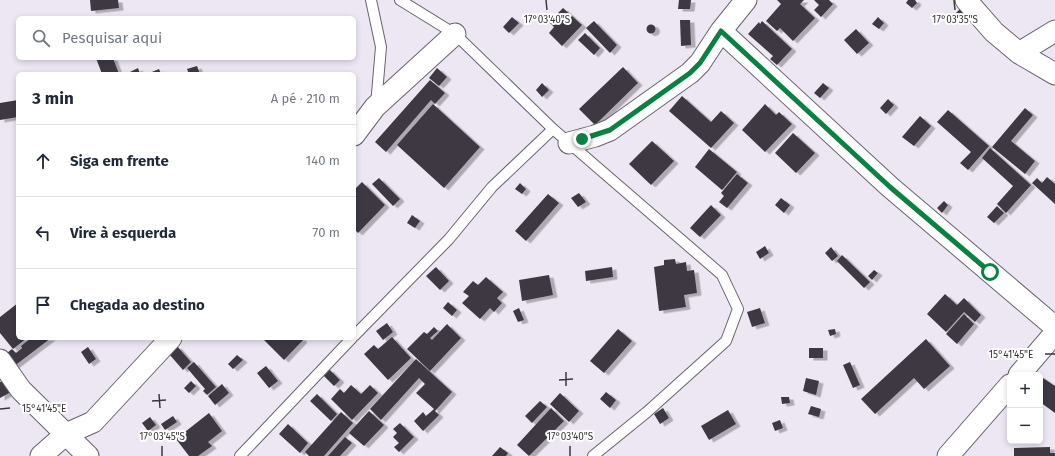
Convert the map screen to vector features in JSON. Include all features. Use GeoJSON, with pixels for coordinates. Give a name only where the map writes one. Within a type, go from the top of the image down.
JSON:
{"type":"FeatureCollection","features":[{"type":"Feature","properties":{"kind":"street"},"geometry":{"type":"LineString","coordinates":[[569,142],[595,136],[610,130],[690,73],[700,63],[721,31],[746,0]]}},
{"type":"Feature","properties":{"kind":"street"},"geometry":{"type":"LineString","coordinates":[[966,0],[994,32],[1019,52],[1055,74]]}},
{"type":"Feature","properties":{"kind":"street"},"geometry":{"type":"LineString","coordinates":[[721,31],[890,187],[1055,327]]}},
{"type":"Feature","properties":{"kind":"street"},"geometry":{"type":"LineString","coordinates":[[1019,52],[1055,31]]}},
{"type":"Feature","properties":{"kind":"street"},"geometry":{"type":"LineString","coordinates":[[356,132],[375,108],[455,34]]}},
{"type":"Feature","properties":{"kind":"street"},"geometry":{"type":"LineString","coordinates":[[1022,372],[1055,333]]}},
{"type":"Feature","properties":{"kind":"street"},"geometry":{"type":"LineString","coordinates":[[41,456],[66,434],[93,422],[169,340]]}},
{"type":"Feature","properties":{"kind":"street"},"geometry":{"type":"LineString","coordinates":[[0,360],[21,390],[88,456]]}},
{"type":"Feature","properties":{"kind":"street"},"geometry":{"type":"LineString","coordinates":[[948,456],[1007,388]]}},
{"type":"Feature","properties":{"kind":"lane"},"geometry":{"type":"LineString","coordinates":[[371,0],[381,47],[375,108]]}},
{"type":"Feature","properties":{"kind":"lane"},"geometry":{"type":"LineString","coordinates":[[400,0],[455,34],[553,129],[722,275],[738,308],[726,341],[646,412],[593,456]]}},
{"type":"Feature","properties":{"kind":"lane"},"geometry":{"type":"LineString","coordinates":[[356,334],[449,239],[492,187],[553,129]]}},
{"type":"Feature","properties":{"kind":"lane"},"geometry":{"type":"LineString","coordinates":[[240,456],[350,340]]}},
{"type":"Feature","properties":{"kind":"building"},"geometry":{"type":"Polygon","coordinates":[[[90,0],[118,0],[119,8],[91,11],[90,0]]]}},
{"type":"Feature","properties":{"kind":"building"},"geometry":{"type":"Polygon","coordinates":[[[679,0],[691,0],[690,9],[678,9],[679,0]]]}},
{"type":"Feature","properties":{"kind":"building"},"geometry":{"type":"Polygon","coordinates":[[[777,0],[804,0],[800,4],[815,18],[793,41],[780,28],[777,31],[766,21],[781,4],[777,0]]]}},
{"type":"Feature","properties":{"kind":"building"},"geometry":{"type":"Polygon","coordinates":[[[814,0],[829,0],[833,4],[821,17],[814,10],[819,5],[814,0]]]}},
{"type":"Feature","properties":{"kind":"building"},"geometry":{"type":"Polygon","coordinates":[[[908,0],[915,0],[917,3],[912,8],[906,3],[908,0]]]}},
{"type":"Feature","properties":{"kind":"building"},"geometry":{"type":"Polygon","coordinates":[[[563,8],[582,25],[562,46],[549,33],[554,27],[549,22],[563,8]]]}},
{"type":"Feature","properties":{"kind":"building"},"geometry":{"type":"Polygon","coordinates":[[[960,9],[965,14],[957,22],[952,17],[960,9]]]}},
{"type":"Feature","properties":{"kind":"building"},"geometry":{"type":"Polygon","coordinates":[[[512,17],[519,23],[509,33],[503,27],[512,17]]]}},
{"type":"Feature","properties":{"kind":"building"},"geometry":{"type":"Polygon","coordinates":[[[878,17],[884,23],[879,29],[872,24],[878,17]]]}},
{"type":"Feature","properties":{"kind":"building"},"geometry":{"type":"Polygon","coordinates":[[[680,20],[690,20],[691,45],[681,46],[680,20]]]}},
{"type":"Feature","properties":{"kind":"building"},"geometry":{"type":"Polygon","coordinates":[[[594,21],[617,45],[610,53],[586,28],[594,21]]]}},
{"type":"Feature","properties":{"kind":"building"},"geometry":{"type":"Polygon","coordinates":[[[762,21],[792,49],[777,65],[770,59],[773,56],[748,34],[759,22],[760,24],[762,21]]]}},
{"type":"Feature","properties":{"kind":"building"},"geometry":{"type":"Polygon","coordinates":[[[651,24],[656,29],[651,34],[646,29],[651,24]]]}},
{"type":"Feature","properties":{"kind":"building"},"geometry":{"type":"Polygon","coordinates":[[[856,29],[869,43],[857,54],[844,40],[856,29]]]}},
{"type":"Feature","properties":{"kind":"building"},"geometry":{"type":"Polygon","coordinates":[[[585,33],[600,48],[594,55],[578,40],[585,33]]]}},
{"type":"Feature","properties":{"kind":"building"},"geometry":{"type":"Polygon","coordinates":[[[97,60],[114,60],[118,72],[101,72],[97,60]]]}},
{"type":"Feature","properties":{"kind":"building"},"geometry":{"type":"Polygon","coordinates":[[[197,66],[199,72],[188,72],[187,69],[197,66]]]}},
{"type":"Feature","properties":{"kind":"building"},"geometry":{"type":"Polygon","coordinates":[[[623,67],[638,83],[595,125],[579,109],[623,67]]]}},
{"type":"Feature","properties":{"kind":"building"},"geometry":{"type":"Polygon","coordinates":[[[138,68],[139,72],[130,72],[138,68]]]}},
{"type":"Feature","properties":{"kind":"building"},"geometry":{"type":"Polygon","coordinates":[[[437,68],[447,77],[439,86],[429,78],[437,68]]]}},
{"type":"Feature","properties":{"kind":"building"},"geometry":{"type":"Polygon","coordinates":[[[159,69],[160,72],[152,72],[159,69]]]}},
{"type":"Feature","properties":{"kind":"building"},"geometry":{"type":"Polygon","coordinates":[[[430,80],[445,93],[435,104],[431,100],[386,152],[375,142],[430,80]]]}},
{"type":"Feature","properties":{"kind":"building"},"geometry":{"type":"Polygon","coordinates":[[[542,83],[549,90],[542,97],[536,90],[542,83]]]}},
{"type":"Feature","properties":{"kind":"building"},"geometry":{"type":"Polygon","coordinates":[[[823,83],[829,88],[820,98],[814,93],[823,83]]]}},
{"type":"Feature","properties":{"kind":"building"},"geometry":{"type":"Polygon","coordinates":[[[682,96],[711,122],[721,111],[734,123],[711,148],[669,111],[682,96]]]}},
{"type":"Feature","properties":{"kind":"building"},"geometry":{"type":"Polygon","coordinates":[[[888,99],[894,105],[886,114],[880,108],[888,99]]]}},
{"type":"Feature","properties":{"kind":"building"},"geometry":{"type":"Polygon","coordinates":[[[16,100],[16,117],[0,120],[0,103],[16,100]]]}},
{"type":"Feature","properties":{"kind":"building"},"geometry":{"type":"Polygon","coordinates":[[[433,104],[480,147],[444,188],[397,145],[433,104]]]}},
{"type":"Feature","properties":{"kind":"building"},"geometry":{"type":"Polygon","coordinates":[[[765,104],[776,115],[779,112],[792,124],[765,152],[742,130],[765,104]]]}},
{"type":"Feature","properties":{"kind":"building"},"geometry":{"type":"Polygon","coordinates":[[[1025,108],[1033,115],[1011,141],[1035,161],[1025,174],[992,147],[1025,108]]]}},
{"type":"Feature","properties":{"kind":"building"},"geometry":{"type":"Polygon","coordinates":[[[948,110],[989,146],[968,170],[960,163],[971,152],[937,122],[948,110]]]}},
{"type":"Feature","properties":{"kind":"building"},"geometry":{"type":"Polygon","coordinates":[[[920,116],[931,126],[914,146],[902,137],[920,116]]]}},
{"type":"Feature","properties":{"kind":"building"},"geometry":{"type":"Polygon","coordinates":[[[793,133],[815,153],[796,173],[775,153],[793,133]]]}},
{"type":"Feature","properties":{"kind":"building"},"geometry":{"type":"Polygon","coordinates":[[[652,141],[674,161],[651,185],[629,164],[652,141]]]}},
{"type":"Feature","properties":{"kind":"building"},"geometry":{"type":"Polygon","coordinates":[[[990,148],[1031,185],[1006,213],[997,204],[1013,186],[982,158],[990,148]]]}},
{"type":"Feature","properties":{"kind":"building"},"geometry":{"type":"Polygon","coordinates":[[[709,149],[737,172],[722,190],[695,167],[709,149]]]}},
{"type":"Feature","properties":{"kind":"building"},"geometry":{"type":"Polygon","coordinates":[[[737,174],[748,183],[727,208],[719,202],[724,196],[721,193],[737,174]]]}},
{"type":"Feature","properties":{"kind":"building"},"geometry":{"type":"Polygon","coordinates":[[[1047,177],[1055,184],[1055,204],[1032,183],[1037,178],[1042,183],[1047,177]]]}},
{"type":"Feature","properties":{"kind":"building"},"geometry":{"type":"Polygon","coordinates":[[[379,178],[400,199],[393,206],[372,184],[379,178]]]}},
{"type":"Feature","properties":{"kind":"building"},"geometry":{"type":"Polygon","coordinates":[[[362,182],[385,205],[358,233],[356,231],[356,188],[362,182]]]}},
{"type":"Feature","properties":{"kind":"building"},"geometry":{"type":"Polygon","coordinates":[[[520,183],[526,189],[522,194],[515,189],[520,183]]]}},
{"type":"Feature","properties":{"kind":"building"},"geometry":{"type":"Polygon","coordinates":[[[579,193],[586,202],[578,207],[571,198],[579,193]]]}},
{"type":"Feature","properties":{"kind":"building"},"geometry":{"type":"Polygon","coordinates":[[[548,194],[559,203],[526,241],[515,231],[548,194]]]}},
{"type":"Feature","properties":{"kind":"building"},"geometry":{"type":"Polygon","coordinates":[[[781,198],[790,205],[784,213],[775,205],[781,198]]]}},
{"type":"Feature","properties":{"kind":"building"},"geometry":{"type":"Polygon","coordinates":[[[944,201],[948,205],[942,213],[937,208],[944,201]]]}},
{"type":"Feature","properties":{"kind":"building"},"geometry":{"type":"Polygon","coordinates":[[[711,205],[721,215],[700,237],[690,228],[711,205]]]}},
{"type":"Feature","properties":{"kind":"building"},"geometry":{"type":"Polygon","coordinates":[[[997,206],[1004,213],[994,223],[987,217],[997,206]]]}},
{"type":"Feature","properties":{"kind":"building"},"geometry":{"type":"Polygon","coordinates":[[[412,215],[420,221],[415,228],[407,223],[412,215]]]}},
{"type":"Feature","properties":{"kind":"building"},"geometry":{"type":"Polygon","coordinates":[[[765,246],[769,253],[760,259],[756,252],[765,246]]]}},
{"type":"Feature","properties":{"kind":"building"},"geometry":{"type":"Polygon","coordinates":[[[831,247],[838,256],[832,261],[825,253],[831,247]]]}},
{"type":"Feature","properties":{"kind":"building"},"geometry":{"type":"Polygon","coordinates":[[[842,255],[870,282],[864,288],[837,261],[842,255]]]}},
{"type":"Feature","properties":{"kind":"building"},"geometry":{"type":"Polygon","coordinates":[[[675,259],[676,264],[686,262],[687,271],[694,270],[697,293],[684,295],[686,307],[659,311],[654,267],[664,265],[664,260],[675,259]]]}},
{"type":"Feature","properties":{"kind":"building"},"geometry":{"type":"Polygon","coordinates":[[[436,267],[449,281],[440,290],[426,276],[436,267]]]}},
{"type":"Feature","properties":{"kind":"building"},"geometry":{"type":"Polygon","coordinates":[[[612,267],[613,277],[586,281],[585,271],[612,267]]]}},
{"type":"Feature","properties":{"kind":"building"},"geometry":{"type":"Polygon","coordinates":[[[874,270],[878,273],[872,280],[868,276],[874,270]]]}},
{"type":"Feature","properties":{"kind":"building"},"geometry":{"type":"Polygon","coordinates":[[[549,275],[553,295],[522,301],[519,280],[549,275]]]}},
{"type":"Feature","properties":{"kind":"building"},"geometry":{"type":"Polygon","coordinates":[[[486,277],[503,292],[497,298],[502,303],[494,312],[490,308],[480,319],[462,303],[469,296],[463,292],[473,281],[478,285],[486,277]]]}},
{"type":"Feature","properties":{"kind":"building"},"geometry":{"type":"Polygon","coordinates":[[[945,294],[957,305],[964,298],[981,315],[975,322],[964,312],[946,332],[927,314],[945,294]]]}},
{"type":"Feature","properties":{"kind":"building"},"geometry":{"type":"Polygon","coordinates":[[[448,302],[457,310],[452,316],[443,308],[448,302]]]}},
{"type":"Feature","properties":{"kind":"building"},"geometry":{"type":"Polygon","coordinates":[[[16,305],[16,340],[24,340],[13,349],[0,333],[0,317],[16,305]]]}},
{"type":"Feature","properties":{"kind":"building"},"geometry":{"type":"Polygon","coordinates":[[[519,308],[524,320],[518,322],[513,311],[519,308]]]}},
{"type":"Feature","properties":{"kind":"building"},"geometry":{"type":"Polygon","coordinates":[[[760,308],[765,323],[752,327],[747,312],[760,308]]]}},
{"type":"Feature","properties":{"kind":"building"},"geometry":{"type":"Polygon","coordinates":[[[964,314],[974,324],[957,344],[946,334],[964,314]]]}},
{"type":"Feature","properties":{"kind":"building"},"geometry":{"type":"Polygon","coordinates":[[[387,323],[393,332],[383,340],[376,331],[387,323]]]}},
{"type":"Feature","properties":{"kind":"building"},"geometry":{"type":"Polygon","coordinates":[[[447,324],[461,338],[430,371],[407,349],[424,332],[427,334],[434,327],[438,331],[430,338],[432,340],[447,324]]]}},
{"type":"Feature","properties":{"kind":"building"},"geometry":{"type":"Polygon","coordinates":[[[618,329],[632,341],[604,373],[590,361],[618,329]]]}},
{"type":"Feature","properties":{"kind":"building"},"geometry":{"type":"Polygon","coordinates":[[[835,329],[836,334],[830,336],[828,330],[835,329]]]}},
{"type":"Feature","properties":{"kind":"building"},"geometry":{"type":"Polygon","coordinates":[[[392,337],[411,358],[388,380],[364,354],[374,345],[378,349],[392,337]]]}},
{"type":"Feature","properties":{"kind":"building"},"geometry":{"type":"Polygon","coordinates":[[[926,339],[950,366],[924,389],[914,378],[875,414],[861,399],[926,339]]]}},
{"type":"Feature","properties":{"kind":"building"},"geometry":{"type":"Polygon","coordinates":[[[28,340],[48,340],[13,367],[7,353],[12,349],[16,353],[22,348],[21,346],[28,340]]]}},
{"type":"Feature","properties":{"kind":"building"},"geometry":{"type":"Polygon","coordinates":[[[264,340],[303,340],[284,360],[264,340]]]}},
{"type":"Feature","properties":{"kind":"building"},"geometry":{"type":"Polygon","coordinates":[[[177,346],[191,362],[183,370],[169,354],[177,346]]]}},
{"type":"Feature","properties":{"kind":"building"},"geometry":{"type":"Polygon","coordinates":[[[88,347],[96,359],[89,364],[81,352],[88,347]]]}},
{"type":"Feature","properties":{"kind":"building"},"geometry":{"type":"Polygon","coordinates":[[[809,348],[823,348],[823,358],[809,358],[809,348]]]}},
{"type":"Feature","properties":{"kind":"building"},"geometry":{"type":"Polygon","coordinates":[[[237,355],[243,360],[233,369],[228,364],[237,355]]]}},
{"type":"Feature","properties":{"kind":"building"},"geometry":{"type":"Polygon","coordinates":[[[416,359],[452,392],[435,411],[439,415],[423,431],[414,421],[423,412],[426,416],[434,409],[416,393],[425,384],[419,378],[381,420],[370,409],[416,359]]]}},
{"type":"Feature","properties":{"kind":"building"},"geometry":{"type":"Polygon","coordinates":[[[194,362],[216,387],[207,395],[203,391],[205,389],[187,368],[194,362]]]}},
{"type":"Feature","properties":{"kind":"building"},"geometry":{"type":"Polygon","coordinates":[[[850,362],[860,385],[853,388],[843,365],[850,362]]]}},
{"type":"Feature","properties":{"kind":"building"},"geometry":{"type":"Polygon","coordinates":[[[266,366],[278,381],[269,388],[257,373],[266,366]]]}},
{"type":"Feature","properties":{"kind":"building"},"geometry":{"type":"Polygon","coordinates":[[[329,369],[340,380],[334,386],[323,375],[329,369]]]}},
{"type":"Feature","properties":{"kind":"building"},"geometry":{"type":"Polygon","coordinates":[[[806,378],[819,381],[816,395],[803,391],[806,378]]]}},
{"type":"Feature","properties":{"kind":"building"},"geometry":{"type":"Polygon","coordinates":[[[1043,378],[1055,386],[1055,413],[1043,404],[1043,378]]]}},
{"type":"Feature","properties":{"kind":"building"},"geometry":{"type":"Polygon","coordinates":[[[5,380],[11,392],[0,398],[0,382],[5,380]]]}},
{"type":"Feature","properties":{"kind":"building"},"geometry":{"type":"Polygon","coordinates":[[[191,381],[196,386],[189,393],[184,388],[191,381]]]}},
{"type":"Feature","properties":{"kind":"building"},"geometry":{"type":"Polygon","coordinates":[[[222,384],[229,393],[215,405],[208,396],[222,384]]]}},
{"type":"Feature","properties":{"kind":"building"},"geometry":{"type":"Polygon","coordinates":[[[351,385],[361,394],[370,385],[378,393],[352,420],[331,399],[340,389],[344,393],[351,385]]]}},
{"type":"Feature","properties":{"kind":"building"},"geometry":{"type":"Polygon","coordinates":[[[606,392],[616,400],[610,408],[600,399],[606,392]]]}},
{"type":"Feature","properties":{"kind":"building"},"geometry":{"type":"Polygon","coordinates":[[[560,393],[579,411],[569,422],[550,404],[560,393]]]}},
{"type":"Feature","properties":{"kind":"building"},"geometry":{"type":"Polygon","coordinates":[[[317,394],[337,414],[331,421],[310,401],[317,394]]]}},
{"type":"Feature","properties":{"kind":"building"},"geometry":{"type":"Polygon","coordinates":[[[781,397],[789,397],[790,403],[782,404],[781,397]]]}},
{"type":"Feature","properties":{"kind":"building"},"geometry":{"type":"Polygon","coordinates":[[[540,401],[547,407],[532,423],[525,416],[540,401]]]}},
{"type":"Feature","properties":{"kind":"building"},"geometry":{"type":"Polygon","coordinates":[[[811,406],[821,409],[819,417],[808,414],[811,406]]]}},
{"type":"Feature","properties":{"kind":"building"},"geometry":{"type":"Polygon","coordinates":[[[551,408],[564,421],[529,456],[517,445],[551,408]]]}},
{"type":"Feature","properties":{"kind":"building"},"geometry":{"type":"Polygon","coordinates":[[[663,408],[669,418],[660,424],[654,414],[663,408]]]}},
{"type":"Feature","properties":{"kind":"building"},"geometry":{"type":"Polygon","coordinates":[[[728,410],[736,424],[709,440],[701,426],[728,410]]]}},
{"type":"Feature","properties":{"kind":"building"},"geometry":{"type":"Polygon","coordinates":[[[369,411],[384,425],[364,446],[349,433],[369,411]]]}},
{"type":"Feature","properties":{"kind":"building"},"geometry":{"type":"Polygon","coordinates":[[[341,412],[353,423],[324,456],[309,456],[305,452],[341,412]]]}},
{"type":"Feature","properties":{"kind":"building"},"geometry":{"type":"Polygon","coordinates":[[[209,413],[222,431],[208,442],[212,446],[198,456],[189,456],[176,439],[209,413]]]}},
{"type":"Feature","properties":{"kind":"building"},"geometry":{"type":"Polygon","coordinates":[[[173,416],[177,422],[165,430],[161,424],[173,416]]]}},
{"type":"Feature","properties":{"kind":"building"},"geometry":{"type":"Polygon","coordinates":[[[150,417],[156,425],[148,431],[142,423],[150,417]]]}},
{"type":"Feature","properties":{"kind":"building"},"geometry":{"type":"Polygon","coordinates":[[[780,420],[783,428],[775,431],[772,423],[780,420]]]}},
{"type":"Feature","properties":{"kind":"building"},"geometry":{"type":"Polygon","coordinates":[[[400,423],[414,437],[399,452],[394,447],[399,443],[393,437],[397,433],[393,429],[400,423]]]}},
{"type":"Feature","properties":{"kind":"building"},"geometry":{"type":"Polygon","coordinates":[[[288,424],[308,443],[300,453],[279,434],[288,424]]]}},
{"type":"Feature","properties":{"kind":"building"},"geometry":{"type":"Polygon","coordinates":[[[345,437],[352,443],[340,456],[328,456],[345,437]]]}},
{"type":"Feature","properties":{"kind":"building"},"geometry":{"type":"Polygon","coordinates":[[[500,447],[508,453],[506,456],[492,456],[500,447]]]}},
{"type":"Feature","properties":{"kind":"building"},"geometry":{"type":"Polygon","coordinates":[[[1050,447],[1050,453],[1055,453],[1055,456],[1014,456],[1014,448],[1050,447]]]}},
{"type":"Feature","properties":{"kind":"route"},"geometry":{"type":"LineString","coordinates":[[582,139],[610,130],[690,73],[700,63],[721,31],[890,187],[990,272]]}}]}
